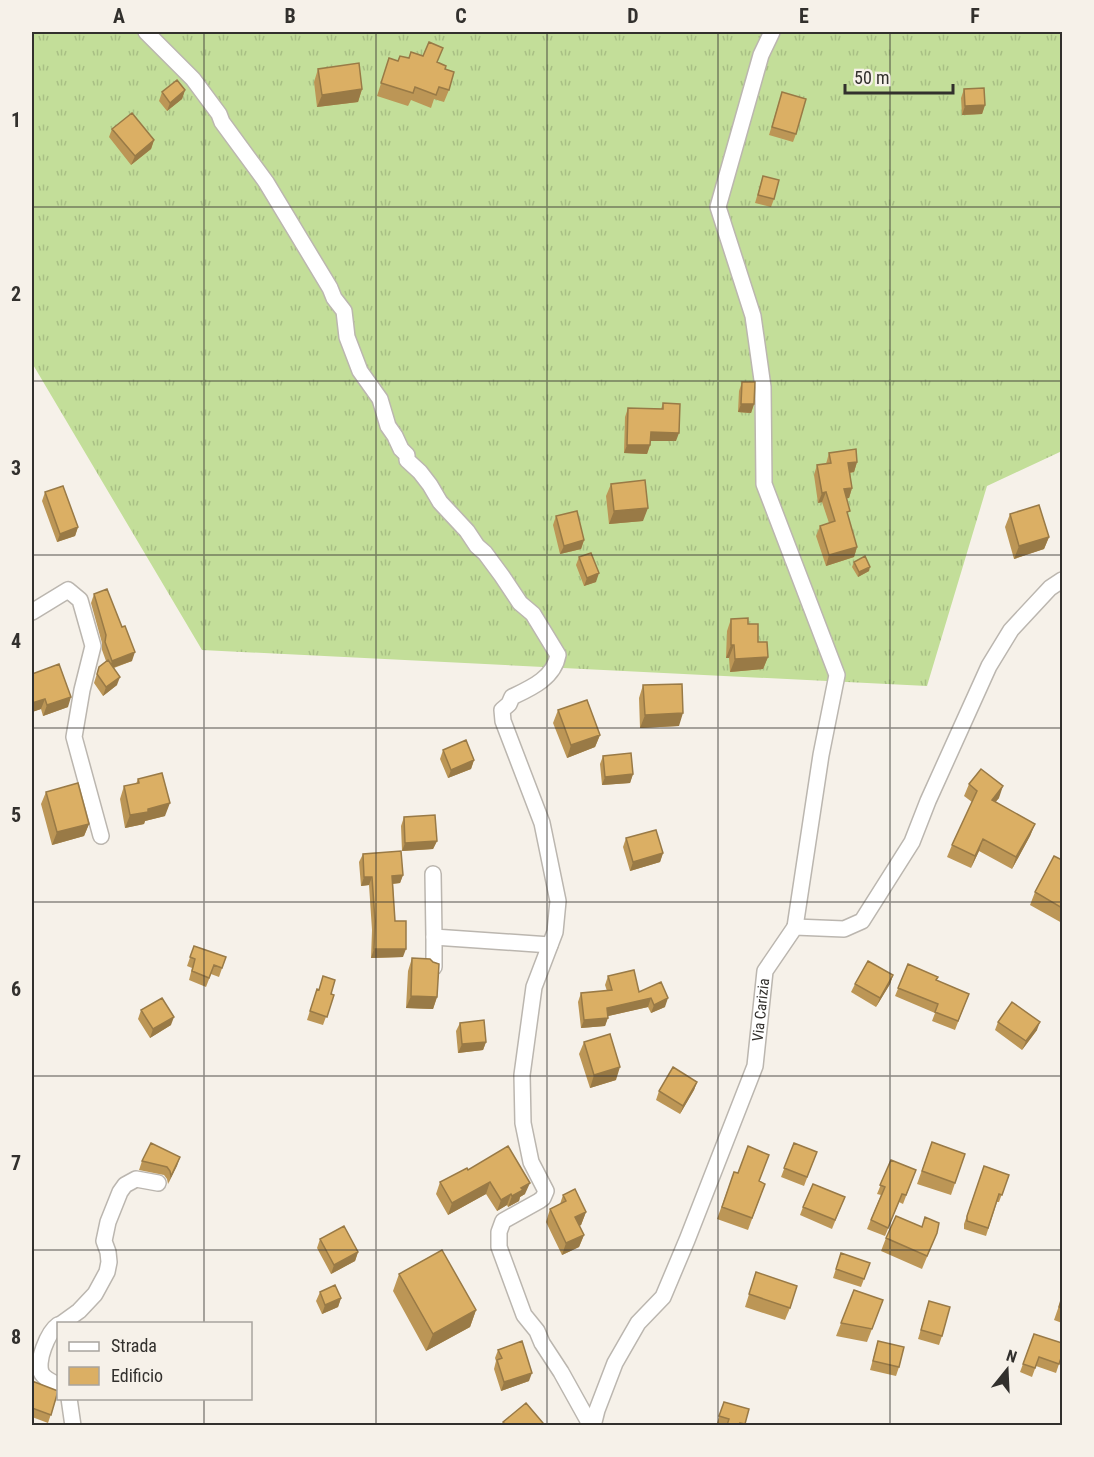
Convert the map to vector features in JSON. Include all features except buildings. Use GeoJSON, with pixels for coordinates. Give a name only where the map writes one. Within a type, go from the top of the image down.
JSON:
{"type":"FeatureCollection","features":[{"type":"Feature","properties":{"kind":"street"},"geometry":{"type":"LineString","coordinates":[[146,32],[193,79],[266,182],[334,298],[344,311],[347,337],[360,371],[380,399],[388,426],[407,455],[407,459],[430,485],[440,502],[491,561],[520,603],[533,614],[558,655],[557,663],[545,678],[512,697],[502,710],[503,721],[542,823],[558,901],[555,932],[534,987],[522,1075],[523,1123],[531,1162],[546,1191],[539,1201],[503,1221],[499,1232],[499,1247],[524,1315],[537,1331],[592,1425]]}},
{"type":"Feature","properties":{"kind":"street"},"geometry":{"type":"LineString","coordinates":[[772,32],[761,55],[718,207],[753,316],[763,387],[764,484],[837,675],[821,755],[795,927],[844,928],[862,921],[912,842],[988,666],[1011,630],[1050,588],[1062,580]]}},
{"type":"Feature","properties":{"kind":"street"},"geometry":{"type":"LineString","coordinates":[[32,612],[68,590],[80,600],[93,646],[74,737],[101,836]]}},
{"type":"Feature","properties":{"kind":"street"},"geometry":{"type":"LineString","coordinates":[[433,874],[434,967]]}},
{"type":"Feature","properties":{"kind":"street","name":"Via Carizia"},"geometry":{"type":"LineString","coordinates":[[592,1425],[615,1363],[638,1323],[663,1297],[687,1240],[755,1066],[765,971],[795,927]]}},
{"type":"Feature","properties":{"kind":"street"},"geometry":{"type":"LineString","coordinates":[[434,937],[550,945]]}},
{"type":"Feature","properties":{"kind":"street"},"geometry":{"type":"LineString","coordinates":[[63,1322],[79,1311],[94,1294],[107,1272],[109,1262],[104,1241],[108,1222],[120,1192],[125,1185],[136,1179],[158,1183]]}},
{"type":"Feature","properties":{"kind":"street"},"geometry":{"type":"LineString","coordinates":[[57,1326],[44,1344],[40,1369],[43,1376],[57,1384]]}},
{"type":"Feature","properties":{"kind":"street"},"geometry":{"type":"LineString","coordinates":[[69,1400],[73,1425]]}},
{"type":"Feature","properties":{"kind":"green space"},"geometry":{"type":"Polygon","coordinates":[[[32,32],[1062,32],[1062,451],[987,486],[927,686],[202,650],[32,363],[32,32]]]}}]}
